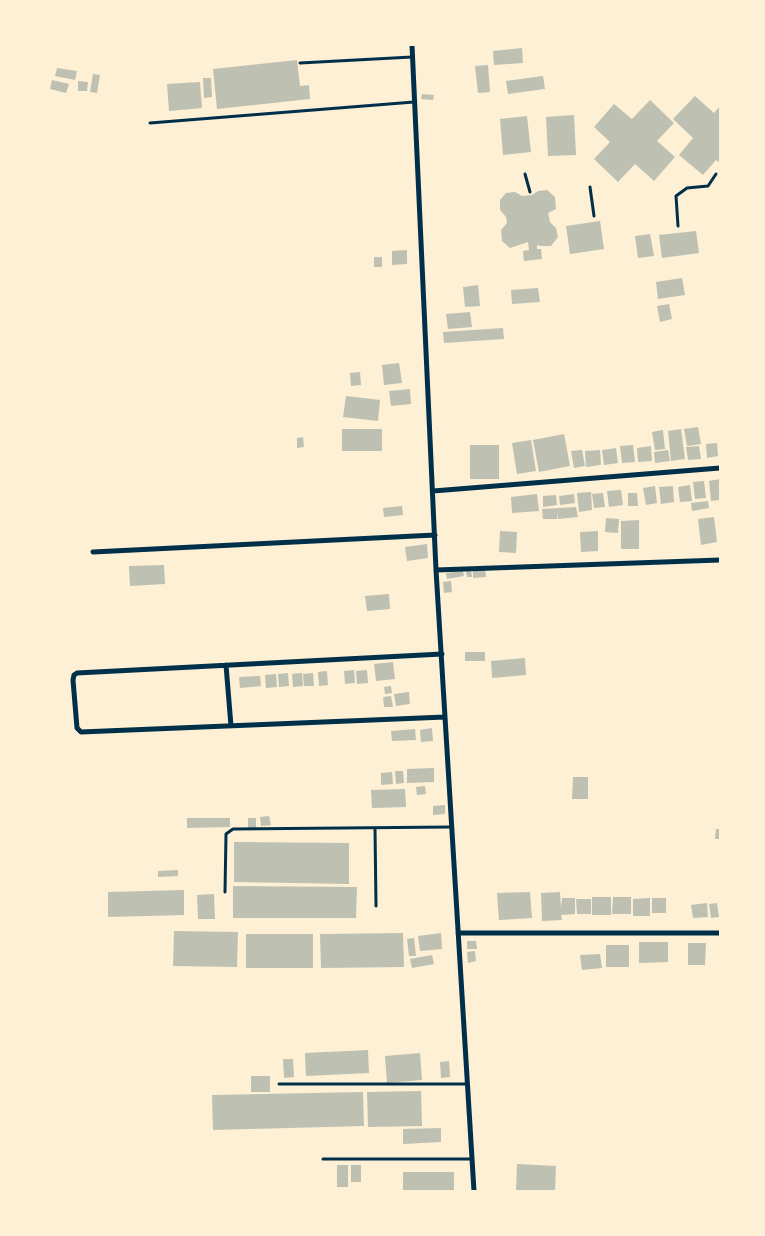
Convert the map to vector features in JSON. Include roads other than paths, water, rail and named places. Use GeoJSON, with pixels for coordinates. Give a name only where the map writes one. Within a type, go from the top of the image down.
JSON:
{"type":"FeatureCollection","features":[{"type":"Feature","properties":{"kind":"street"},"geometry":{"type":"LineString","coordinates":[[412,45],[436,570],[474,1191]]}},
{"type":"Feature","properties":{"kind":"street"},"geometry":{"type":"LineString","coordinates":[[433,490],[720,468]]}},
{"type":"Feature","properties":{"kind":"street"},"geometry":{"type":"LineString","coordinates":[[93,552],[435,535]]}},
{"type":"Feature","properties":{"kind":"street"},"geometry":{"type":"LineString","coordinates":[[436,570],[720,560]]}},
{"type":"Feature","properties":{"kind":"street"},"geometry":{"type":"LineString","coordinates":[[442,654],[77,673],[74,675],[74,690],[77,728],[81,732],[445,717]]}},
{"type":"Feature","properties":{"kind":"street"},"geometry":{"type":"LineString","coordinates":[[226,666],[231,726]]}},
{"type":"Feature","properties":{"kind":"street"},"geometry":{"type":"LineString","coordinates":[[458,933],[720,933]]}},
{"type":"Feature","properties":{"kind":"lane"},"geometry":{"type":"LineString","coordinates":[[300,63],[413,56]]}},
{"type":"Feature","properties":{"kind":"lane"},"geometry":{"type":"LineString","coordinates":[[150,123],[415,102]]}},
{"type":"Feature","properties":{"kind":"lane"},"geometry":{"type":"LineString","coordinates":[[525,174],[530,192]]}},
{"type":"Feature","properties":{"kind":"lane"},"geometry":{"type":"LineString","coordinates":[[678,226],[676,196],[687,188],[708,186],[716,174]]}},
{"type":"Feature","properties":{"kind":"lane"},"geometry":{"type":"LineString","coordinates":[[590,188],[594,216]]}},
{"type":"Feature","properties":{"kind":"lane"},"geometry":{"type":"LineString","coordinates":[[225,892],[226,834],[233,829],[452,827]]}},
{"type":"Feature","properties":{"kind":"lane"},"geometry":{"type":"LineString","coordinates":[[375,828],[376,906]]}},
{"type":"Feature","properties":{"kind":"lane"},"geometry":{"type":"LineString","coordinates":[[279,1084],[468,1084]]}},
{"type":"Feature","properties":{"kind":"lane"},"geometry":{"type":"LineString","coordinates":[[323,1159],[472,1159]]}}]}
